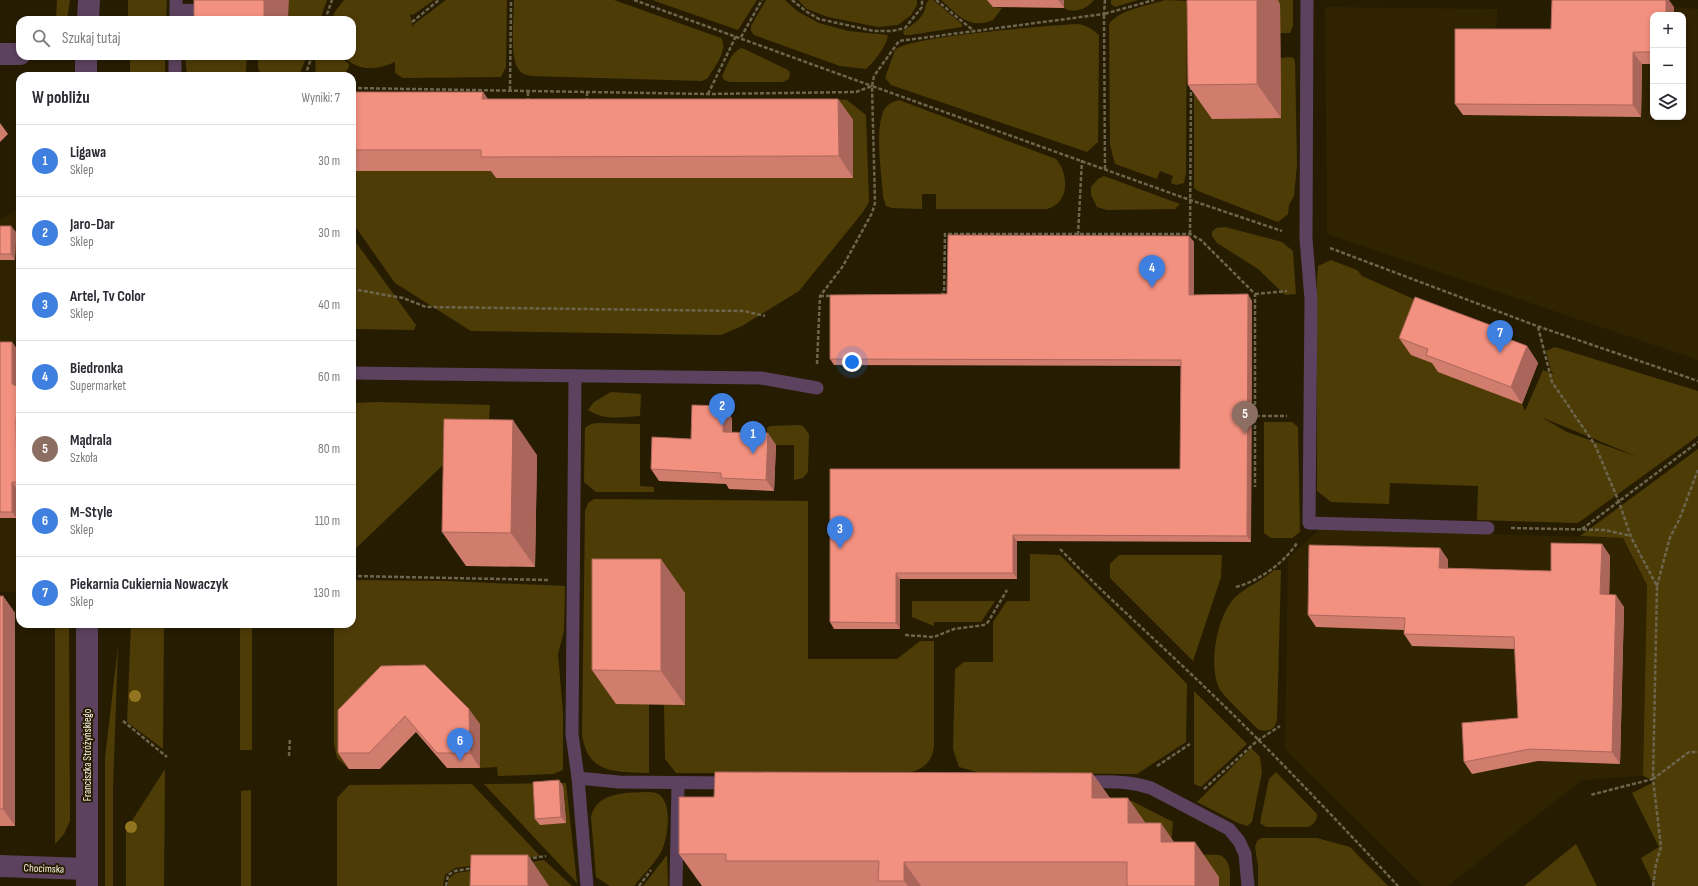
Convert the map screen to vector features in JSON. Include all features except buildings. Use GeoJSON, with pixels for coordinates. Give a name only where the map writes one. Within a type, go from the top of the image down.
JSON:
{"type":"FeatureCollection","features":[{"type":"Feature","properties":{"kind":"street"},"geometry":{"type":"LineString","coordinates":[[88,0],[88,16]]}},
{"type":"Feature","properties":{"kind":"street"},"geometry":{"type":"LineString","coordinates":[[0,54],[16,54]]}},
{"type":"Feature","properties":{"kind":"street"},"geometry":{"type":"LineString","coordinates":[[86,60],[86,72]]}},
{"type":"Feature","properties":{"kind":"street","name":"Franciszka Stróżyńskiego"},"geometry":{"type":"LineString","coordinates":[[87,628],[87,877]]}},
{"type":"Feature","properties":{"kind":"street","name":"Chocimska"},"geometry":{"type":"LineString","coordinates":[[0,866],[87,877]]}},
{"type":"Feature","properties":{"kind":"lane"},"geometry":{"type":"LineString","coordinates":[[1307,0],[1306,239],[1310,288],[1309,523],[1488,528]]}},
{"type":"Feature","properties":{"kind":"lane"},"geometry":{"type":"LineString","coordinates":[[176,10],[218,11]]}},
{"type":"Feature","properties":{"kind":"lane"},"geometry":{"type":"LineString","coordinates":[[175,60],[175,72]]}},
{"type":"Feature","properties":{"kind":"lane"},"geometry":{"type":"LineString","coordinates":[[356,373],[761,378],[817,388]]}},
{"type":"Feature","properties":{"kind":"lane"},"geometry":{"type":"LineString","coordinates":[[575,376],[572,734],[578,778],[586,886]]}},
{"type":"Feature","properties":{"kind":"lane"},"geometry":{"type":"LineString","coordinates":[[578,778],[619,782],[678,784],[745,783]]}},
{"type":"Feature","properties":{"kind":"lane"},"geometry":{"type":"LineString","coordinates":[[1067,782],[1130,782],[1151,788],[1229,828],[1239,841],[1245,854],[1248,886]]}},
{"type":"Feature","properties":{"kind":"lane"},"geometry":{"type":"LineString","coordinates":[[676,886],[678,784]]}},
{"type":"Feature","properties":{"kind":"path"},"geometry":{"type":"LineString","coordinates":[[326,16],[332,0]]}},
{"type":"Feature","properties":{"kind":"path"},"geometry":{"type":"LineString","coordinates":[[412,22],[439,0]]}},
{"type":"Feature","properties":{"kind":"path"},"geometry":{"type":"LineString","coordinates":[[510,90],[511,0]]}},
{"type":"Feature","properties":{"kind":"path"},"geometry":{"type":"LineString","coordinates":[[634,0],[741,37],[872,86],[1082,160],[1190,200],[1306,239],[1537,326],[1698,381]]}},
{"type":"Feature","properties":{"kind":"path"},"geometry":{"type":"LineString","coordinates":[[741,37],[762,0]]}},
{"type":"Feature","properties":{"kind":"path"},"geometry":{"type":"LineString","coordinates":[[792,0],[807,12],[819,18],[874,31],[892,31],[905,28],[922,7],[922,0]]}},
{"type":"Feature","properties":{"kind":"path"},"geometry":{"type":"LineString","coordinates":[[936,0],[974,32]]}},
{"type":"Feature","properties":{"kind":"path"},"geometry":{"type":"LineString","coordinates":[[1105,0],[1105,169]]}},
{"type":"Feature","properties":{"kind":"path"},"geometry":{"type":"LineString","coordinates":[[817,388],[820,296],[843,266],[872,213],[875,203],[872,86],[874,76],[899,40],[974,32],[1104,14],[1154,0]]}},
{"type":"Feature","properties":{"kind":"path"},"geometry":{"type":"LineString","coordinates":[[708,94],[736,36]]}},
{"type":"Feature","properties":{"kind":"path"},"geometry":{"type":"LineString","coordinates":[[306,72],[311,60]]}},
{"type":"Feature","properties":{"kind":"path"},"geometry":{"type":"LineString","coordinates":[[1190,234],[1191,85]]}},
{"type":"Feature","properties":{"kind":"path"},"geometry":{"type":"LineString","coordinates":[[356,88],[510,90],[528,92],[764,94],[856,92],[872,86]]}},
{"type":"Feature","properties":{"kind":"path"},"geometry":{"type":"LineString","coordinates":[[466,90],[466,98]]}},
{"type":"Feature","properties":{"kind":"path"},"geometry":{"type":"LineString","coordinates":[[528,92],[528,106]]}},
{"type":"Feature","properties":{"kind":"path"},"geometry":{"type":"LineString","coordinates":[[587,92],[587,106]]}},
{"type":"Feature","properties":{"kind":"path"},"geometry":{"type":"LineString","coordinates":[[646,100],[647,93]]}},
{"type":"Feature","properties":{"kind":"path"},"geometry":{"type":"LineString","coordinates":[[820,93],[820,100]]}},
{"type":"Feature","properties":{"kind":"path"},"geometry":{"type":"LineString","coordinates":[[704,94],[704,100]]}},
{"type":"Feature","properties":{"kind":"path"},"geometry":{"type":"LineString","coordinates":[[764,94],[764,100]]}},
{"type":"Feature","properties":{"kind":"path"},"geometry":{"type":"LineString","coordinates":[[1078,235],[1082,160]]}},
{"type":"Feature","properties":{"kind":"path"},"geometry":{"type":"LineString","coordinates":[[936,294],[944,294],[945,234],[1190,234],[1201,240],[1255,294],[1255,487]]}},
{"type":"Feature","properties":{"kind":"path"},"geometry":{"type":"LineString","coordinates":[[1255,294],[1310,288]]}},
{"type":"Feature","properties":{"kind":"path"},"geometry":{"type":"LineString","coordinates":[[356,290],[403,298],[426,307],[744,311],[765,316]]}},
{"type":"Feature","properties":{"kind":"path"},"geometry":{"type":"LineString","coordinates":[[820,296],[835,296]]}},
{"type":"Feature","properties":{"kind":"path"},"geometry":{"type":"LineString","coordinates":[[1537,326],[1552,382],[1595,445],[1619,502],[1631,537],[1657,586]]}},
{"type":"Feature","properties":{"kind":"path"},"geometry":{"type":"LineString","coordinates":[[1256,416],[1309,417]]}},
{"type":"Feature","properties":{"kind":"path"},"geometry":{"type":"LineString","coordinates":[[1582,529],[1698,442]]}},
{"type":"Feature","properties":{"kind":"path"},"geometry":{"type":"LineString","coordinates":[[1653,886],[1656,864],[1661,848],[1653,779],[1657,586],[1670,537],[1679,520],[1698,470]]}},
{"type":"Feature","properties":{"kind":"path"},"geometry":{"type":"LineString","coordinates":[[1236,587],[1250,584],[1284,560],[1294,548],[1309,523]]}},
{"type":"Feature","properties":{"kind":"path"},"geometry":{"type":"LineString","coordinates":[[1488,528],[1605,530],[1631,537]]}},
{"type":"Feature","properties":{"kind":"path"},"geometry":{"type":"LineString","coordinates":[[1060,549],[1092,582],[1192,675],[1339,822],[1398,886]]}},
{"type":"Feature","properties":{"kind":"path"},"geometry":{"type":"LineString","coordinates":[[356,576],[574,581]]}},
{"type":"Feature","properties":{"kind":"path"},"geometry":{"type":"LineString","coordinates":[[905,635],[934,637],[954,629],[984,625],[988,622],[1007,590]]}},
{"type":"Feature","properties":{"kind":"path"},"geometry":{"type":"LineString","coordinates":[[123,721],[167,757]]}},
{"type":"Feature","properties":{"kind":"path"},"geometry":{"type":"LineString","coordinates":[[1198,791],[1203,790],[1258,741],[1280,726]]}},
{"type":"Feature","properties":{"kind":"path"},"geometry":{"type":"LineString","coordinates":[[289,756],[290,738]]}},
{"type":"Feature","properties":{"kind":"path"},"geometry":{"type":"LineString","coordinates":[[1590,795],[1653,779],[1689,752],[1698,752]]}},
{"type":"Feature","properties":{"kind":"path"},"geometry":{"type":"LineString","coordinates":[[524,860],[546,856]]}},
{"type":"Feature","properties":{"kind":"path"},"geometry":{"type":"LineString","coordinates":[[446,886],[448,875],[455,871],[478,867]]}},
{"type":"Feature","properties":{"kind":"shaded area"},"geometry":{"type":"Polygon","coordinates":[[[57,0],[70,0],[68,16],[56,16],[57,0]]]}},
{"type":"Feature","properties":{"kind":"shaded area"},"geometry":{"type":"Polygon","coordinates":[[[128,0],[167,0],[166,16],[128,16],[128,0]]]}},
{"type":"Feature","properties":{"kind":"shaded area"},"geometry":{"type":"Polygon","coordinates":[[[289,0],[327,0],[321,16],[288,16],[289,0]]]}},
{"type":"Feature","properties":{"kind":"shaded area"},"geometry":{"type":"Polygon","coordinates":[[[344,0],[434,0],[413,15],[410,14],[413,28],[414,24],[446,0],[507,0],[506,67],[501,77],[403,78],[395,73],[395,62],[375,68],[361,67],[348,60],[356,60],[356,16],[334,16],[334,13],[344,0]]]}},
{"type":"Feature","properties":{"kind":"shaded area"},"geometry":{"type":"Polygon","coordinates":[[[514,0],[614,0],[721,38],[723,42],[722,53],[708,78],[702,81],[531,76],[521,72],[514,58],[514,0]]]}},
{"type":"Feature","properties":{"kind":"shaded area"},"geometry":{"type":"Polygon","coordinates":[[[652,0],[757,0],[738,30],[652,0]]]}},
{"type":"Feature","properties":{"kind":"shaded area"},"geometry":{"type":"Polygon","coordinates":[[[766,0],[785,0],[797,11],[819,23],[848,31],[888,35],[887,39],[880,54],[866,69],[840,66],[754,35],[751,31],[751,26],[766,0]]]}},
{"type":"Feature","properties":{"kind":"shaded area"},"geometry":{"type":"Polygon","coordinates":[[[798,0],[917,0],[917,5],[911,15],[898,25],[878,27],[828,17],[807,9],[798,0]]]}},
{"type":"Feature","properties":{"kind":"shaded area"},"geometry":{"type":"Polygon","coordinates":[[[929,0],[933,0],[962,24],[962,27],[904,35],[903,31],[915,23],[924,13],[926,4],[929,0]]]}},
{"type":"Feature","properties":{"kind":"shaded area"},"geometry":{"type":"Polygon","coordinates":[[[941,0],[993,0],[993,7],[1002,8],[993,20],[985,23],[977,23],[970,22],[959,16],[941,0]]]}},
{"type":"Feature","properties":{"kind":"shaded area"},"geometry":{"type":"Polygon","coordinates":[[[1064,0],[1094,0],[1088,6],[1080,10],[1072,11],[1064,8],[1064,0]]]}},
{"type":"Feature","properties":{"kind":"shaded area"},"geometry":{"type":"Polygon","coordinates":[[[1111,0],[1138,0],[1115,7],[1111,4],[1111,0]]]}},
{"type":"Feature","properties":{"kind":"shaded area"},"geometry":{"type":"Polygon","coordinates":[[[1165,0],[1187,1],[1186,173],[1184,183],[1176,185],[1171,183],[1173,176],[1160,171],[1157,179],[1115,164],[1110,145],[1109,24],[1119,15],[1165,0]]]}},
{"type":"Feature","properties":{"kind":"shaded area"},"geometry":{"type":"Polygon","coordinates":[[[1194,0],[1281,118],[1281,58],[1292,57],[1295,60],[1297,165],[1294,196],[1289,205],[1288,214],[1278,222],[1198,191],[1194,188],[1194,0]]]}},
{"type":"Feature","properties":{"kind":"shaded area"},"geometry":{"type":"Polygon","coordinates":[[[1251,0],[1293,0],[1293,26],[1290,33],[1280,33],[1251,0]]]}},
{"type":"Feature","properties":{"kind":"shaded area"},"geometry":{"type":"Polygon","coordinates":[[[1325,7],[1498,9],[1494,41],[1674,7],[1698,9],[1698,360],[1327,234],[1325,7]]]}},
{"type":"Feature","properties":{"kind":"shaded area"},"geometry":{"type":"Polygon","coordinates":[[[1075,24],[1088,27],[1099,35],[1098,142],[1087,152],[891,85],[885,78],[895,50],[905,45],[925,40],[980,32],[1075,24]]]}},
{"type":"Feature","properties":{"kind":"shaded area"},"geometry":{"type":"Polygon","coordinates":[[[742,48],[788,70],[790,73],[789,79],[783,82],[730,82],[724,80],[722,76],[732,56],[735,52],[742,48]]]}},
{"type":"Feature","properties":{"kind":"shaded area"},"geometry":{"type":"Polygon","coordinates":[[[130,60],[165,60],[165,72],[130,72],[130,60]]]}},
{"type":"Feature","properties":{"kind":"shaded area"},"geometry":{"type":"Polygon","coordinates":[[[185,60],[247,60],[246,72],[187,72],[185,60]]]}},
{"type":"Feature","properties":{"kind":"shaded area"},"geometry":{"type":"Polygon","coordinates":[[[258,60],[305,60],[300,72],[260,72],[258,68],[258,60]]]}},
{"type":"Feature","properties":{"kind":"shaded area"},"geometry":{"type":"Polygon","coordinates":[[[315,60],[344,60],[349,64],[346,72],[316,72],[315,60]]]}},
{"type":"Feature","properties":{"kind":"shaded area"},"geometry":{"type":"Polygon","coordinates":[[[832,99],[847,100],[866,115],[869,202],[863,212],[799,291],[742,326],[721,335],[471,331],[395,283],[356,228],[356,171],[496,171],[496,178],[853,178],[853,120],[832,99]]]}},
{"type":"Feature","properties":{"kind":"shaded area"},"geometry":{"type":"Polygon","coordinates":[[[899,100],[1056,159],[1063,172],[1065,180],[1065,187],[1060,201],[1055,206],[1047,209],[936,209],[936,194],[922,194],[922,209],[892,208],[886,206],[883,196],[880,164],[879,129],[885,108],[899,100]]]}},
{"type":"Feature","properties":{"kind":"shaded area"},"geometry":{"type":"Polygon","coordinates":[[[1104,176],[1180,204],[1175,209],[1107,210],[1097,207],[1091,195],[1091,187],[1098,179],[1104,176]]]}},
{"type":"Feature","properties":{"kind":"shaded area"},"geometry":{"type":"Polygon","coordinates":[[[16,211],[16,592],[0,592],[0,220],[16,211]]]}},
{"type":"Feature","properties":{"kind":"shaded area"},"geometry":{"type":"Polygon","coordinates":[[[1225,227],[1282,242],[1293,251],[1296,294],[1285,295],[1258,269],[1217,243],[1212,236],[1212,232],[1216,228],[1225,227]]]}},
{"type":"Feature","properties":{"kind":"shaded area"},"geometry":{"type":"Polygon","coordinates":[[[356,242],[416,325],[414,330],[356,329],[356,242]]]}},
{"type":"Feature","properties":{"kind":"shaded area"},"geometry":{"type":"Polygon","coordinates":[[[1331,260],[1357,270],[1362,276],[1429,306],[1496,386],[1493,393],[1522,404],[1525,411],[1543,370],[1554,374],[1551,371],[1546,351],[1555,347],[1698,391],[1698,436],[1578,523],[1477,520],[1478,486],[1390,483],[1389,504],[1331,502],[1317,491],[1318,266],[1331,260]],[[1541,417],[1567,432],[1638,457],[1541,417]]]}},
{"type":"Feature","properties":{"kind":"shaded area"},"geometry":{"type":"Polygon","coordinates":[[[611,392],[641,394],[640,416],[607,417],[588,410],[594,402],[611,392]]]}},
{"type":"Feature","properties":{"kind":"shaded area"},"geometry":{"type":"Polygon","coordinates":[[[356,403],[490,405],[489,421],[356,548],[356,403]]]}},
{"type":"Feature","properties":{"kind":"shaded area"},"geometry":{"type":"Polygon","coordinates":[[[1264,422],[1292,422],[1298,427],[1300,532],[1292,538],[1271,538],[1264,533],[1264,422]]]}},
{"type":"Feature","properties":{"kind":"shaded area"},"geometry":{"type":"Polygon","coordinates":[[[591,424],[640,424],[640,486],[654,487],[654,492],[596,492],[584,482],[585,428],[591,424]]]}},
{"type":"Feature","properties":{"kind":"shaded area"},"geometry":{"type":"Polygon","coordinates":[[[770,426],[803,426],[809,434],[808,472],[803,478],[794,480],[794,445],[767,445],[767,428],[770,426]]]}},
{"type":"Feature","properties":{"kind":"shaded area"},"geometry":{"type":"Polygon","coordinates":[[[1698,449],[1698,886],[1654,886],[1641,858],[1659,847],[1632,793],[1656,781],[1643,776],[1647,585],[1623,538],[1580,536],[1698,449]]]}},
{"type":"Feature","properties":{"kind":"shaded area"},"geometry":{"type":"Polygon","coordinates":[[[594,499],[808,501],[808,659],[897,659],[920,641],[934,641],[934,747],[929,761],[923,767],[909,773],[676,773],[665,759],[664,705],[649,704],[649,773],[614,771],[596,764],[590,757],[585,747],[582,734],[585,511],[588,503],[594,499]]]}},
{"type":"Feature","properties":{"kind":"shaded area"},"geometry":{"type":"Polygon","coordinates":[[[1320,529],[1623,538],[1647,585],[1643,776],[1582,780],[1448,886],[1423,886],[1285,749],[1288,558],[1320,529]]]}},
{"type":"Feature","properties":{"kind":"shaded area"},"geometry":{"type":"Polygon","coordinates":[[[1030,554],[1060,555],[1187,684],[1186,742],[1137,774],[980,773],[959,767],[953,749],[955,669],[964,662],[993,662],[993,622],[1007,601],[1030,601],[1030,554]]]}},
{"type":"Feature","properties":{"kind":"shaded area"},"geometry":{"type":"Polygon","coordinates":[[[1119,555],[1222,555],[1221,577],[1193,661],[1110,578],[1110,564],[1119,555]]]}},
{"type":"Feature","properties":{"kind":"shaded area"},"geometry":{"type":"Polygon","coordinates":[[[1274,570],[1281,570],[1277,719],[1273,728],[1263,731],[1259,730],[1221,691],[1216,678],[1214,665],[1220,624],[1231,602],[1243,591],[1274,570]]]}},
{"type":"Feature","properties":{"kind":"shaded area"},"geometry":{"type":"Polygon","coordinates":[[[356,580],[447,581],[565,586],[564,631],[558,654],[563,712],[563,770],[553,774],[498,776],[497,767],[480,768],[480,724],[349,725],[349,769],[337,758],[334,744],[334,628],[356,628],[356,580]]]}},
{"type":"Feature","properties":{"kind":"shaded area"},"geometry":{"type":"Polygon","coordinates":[[[912,601],[995,601],[981,622],[934,622],[934,626],[912,617],[912,601]]]}},
{"type":"Feature","properties":{"kind":"shaded area"},"geometry":{"type":"Polygon","coordinates":[[[55,628],[69,628],[70,821],[64,834],[55,844],[55,628]]]}},
{"type":"Feature","properties":{"kind":"shaded area"},"geometry":{"type":"Polygon","coordinates":[[[131,628],[164,628],[163,749],[127,722],[131,628]]]}},
{"type":"Feature","properties":{"kind":"shaded area"},"geometry":{"type":"Polygon","coordinates":[[[240,628],[252,628],[252,750],[240,750],[240,628]]]}},
{"type":"Feature","properties":{"kind":"shaded area"},"geometry":{"type":"Polygon","coordinates":[[[118,646],[113,788],[113,886],[105,886],[105,758],[118,646]]]}},
{"type":"Feature","properties":{"kind":"shaded area"},"geometry":{"type":"Polygon","coordinates":[[[1194,691],[1247,744],[1201,787],[1194,784],[1194,691]]]}},
{"type":"Feature","properties":{"kind":"shaded area"},"geometry":{"type":"Polygon","coordinates":[[[1251,748],[1260,757],[1262,772],[1252,822],[1247,826],[1197,802],[1251,748]]]}},
{"type":"Feature","properties":{"kind":"shaded area"},"geometry":{"type":"Polygon","coordinates":[[[165,769],[164,886],[126,886],[126,832],[165,769]]]}},
{"type":"Feature","properties":{"kind":"shaded area"},"geometry":{"type":"Polygon","coordinates":[[[1276,772],[1317,814],[1316,820],[1312,825],[1308,827],[1266,827],[1260,823],[1269,779],[1276,772]]]}},
{"type":"Feature","properties":{"kind":"shaded area"},"geometry":{"type":"Polygon","coordinates":[[[566,783],[577,883],[484,784],[566,783]]]}},
{"type":"Feature","properties":{"kind":"shaded area"},"geometry":{"type":"Polygon","coordinates":[[[472,784],[540,856],[455,868],[445,875],[443,886],[337,886],[337,798],[349,785],[472,784]]]}},
{"type":"Feature","properties":{"kind":"shaded area"},"geometry":{"type":"Polygon","coordinates":[[[251,790],[251,886],[241,886],[241,791],[251,790]]]}},
{"type":"Feature","properties":{"kind":"shaded area"},"geometry":{"type":"Polygon","coordinates":[[[652,792],[662,797],[665,803],[668,820],[666,839],[661,852],[634,886],[610,886],[596,877],[591,817],[599,802],[608,797],[625,793],[652,792]]]}},
{"type":"Feature","properties":{"kind":"shaded area"},"geometry":{"type":"Polygon","coordinates":[[[1124,800],[1132,801],[1173,822],[1170,857],[1124,800]]]}},
{"type":"Feature","properties":{"kind":"shaded area"},"geometry":{"type":"Polygon","coordinates":[[[1261,838],[1317,838],[1350,847],[1388,886],[1258,886],[1258,867],[1255,847],[1257,841],[1261,838]]]}},
{"type":"Feature","properties":{"kind":"shaded area"},"geometry":{"type":"Polygon","coordinates":[[[1576,844],[1597,886],[1524,886],[1576,844]]]}},
{"type":"Feature","properties":{"kind":"shaded area"},"geometry":{"type":"Polygon","coordinates":[[[1188,854],[1220,855],[1224,858],[1230,869],[1230,886],[1219,886],[1218,877],[1188,854]]]}},
{"type":"Feature","properties":{"kind":"shaded area"},"geometry":{"type":"Polygon","coordinates":[[[667,855],[668,886],[643,886],[667,855]]]}},
{"type":"Feature","properties":{"kind":"shaded area"},"geometry":{"type":"Polygon","coordinates":[[[544,860],[572,886],[448,886],[448,879],[456,873],[544,860]]]}},
{"type":"Feature","properties":{"kind":"place","name":"Biedronka"},"geometry":{"type":"Point","coordinates":[1152,288]}},
{"type":"Feature","properties":{"kind":"place","name":"Piekarnia Cukiernia Nowaczyk"},"geometry":{"type":"Point","coordinates":[1500,353]}},
{"type":"Feature","properties":{"kind":"place","name":"Jaro-Dar"},"geometry":{"type":"Point","coordinates":[722,426]}},
{"type":"Feature","properties":{"kind":"place","name":"Mądrala"},"geometry":{"type":"Point","coordinates":[1245,434]}},
{"type":"Feature","properties":{"kind":"place","name":"Ligawa"},"geometry":{"type":"Point","coordinates":[753,454]}},
{"type":"Feature","properties":{"kind":"place","name":"Artel, Tv Color"},"geometry":{"type":"Point","coordinates":[840,549]}},
{"type":"Feature","properties":{"kind":"place","name":"M-Style"},"geometry":{"type":"Point","coordinates":[460,761]}}]}
